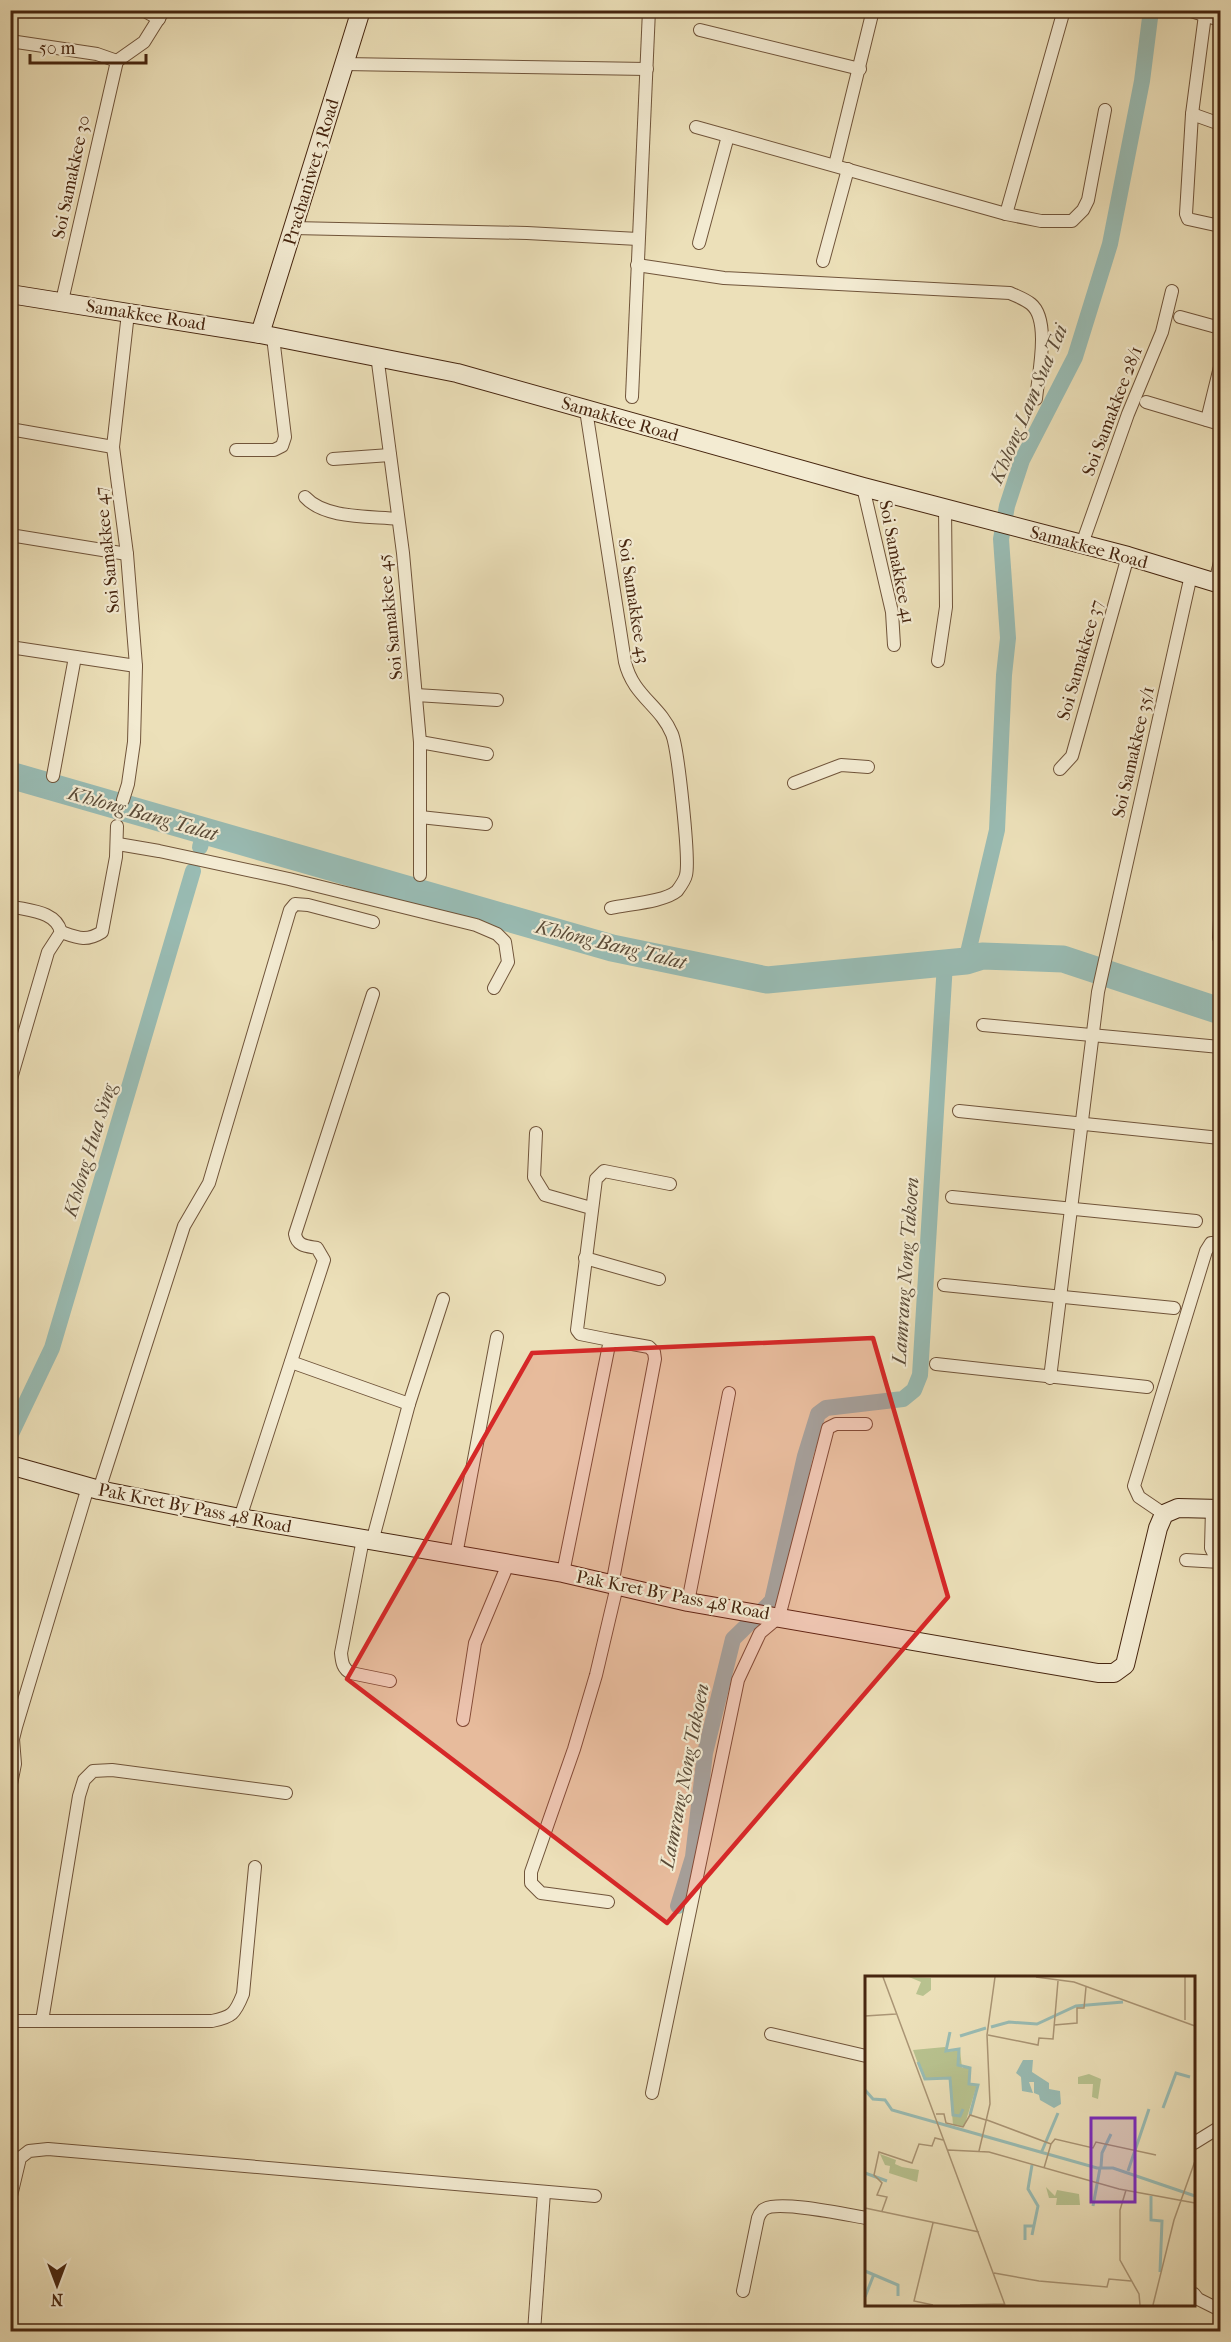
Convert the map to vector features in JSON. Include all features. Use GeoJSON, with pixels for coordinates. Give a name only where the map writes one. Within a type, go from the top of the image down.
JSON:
{"type":"FeatureCollection","features":[{"type":"Feature","properties":{"kind":"street"},"geometry":{"type":"LineString","coordinates":[[10,40],[97,54],[117,61],[144,42],[161,15],[143,10]]}},
{"type":"Feature","properties":{"kind":"street","name":"Prachaniwet 3 Road"},"geometry":{"type":"LineString","coordinates":[[267,335],[293,228],[361,10]]}},
{"type":"Feature","properties":{"kind":"street"},"geometry":{"type":"LineString","coordinates":[[632,397],[649,10]]}},
{"type":"Feature","properties":{"kind":"street"},"geometry":{"type":"LineString","coordinates":[[823,261],[873,10]]}},
{"type":"Feature","properties":{"kind":"street"},"geometry":{"type":"LineString","coordinates":[[1006,214],[1064,10]]}},
{"type":"Feature","properties":{"kind":"street"},"geometry":{"type":"LineString","coordinates":[[1188,10],[1221,20]]}},
{"type":"Feature","properties":{"kind":"street"},"geometry":{"type":"LineString","coordinates":[[1205,15],[1192,114],[1186,216],[1188,219],[1221,226]]}},
{"type":"Feature","properties":{"kind":"street"},"geometry":{"type":"LineString","coordinates":[[700,30],[860,69]]}},
{"type":"Feature","properties":{"kind":"street","name":"Soi Samakkee 30"},"geometry":{"type":"LineString","coordinates":[[62,301],[117,61]]}},
{"type":"Feature","properties":{"kind":"street"},"geometry":{"type":"LineString","coordinates":[[344,64],[646,69]]}},
{"type":"Feature","properties":{"kind":"street"},"geometry":{"type":"LineString","coordinates":[[696,127],[1006,214],[1041,221],[1072,221],[1083,210],[1088,200],[1105,110]]}},
{"type":"Feature","properties":{"kind":"street"},"geometry":{"type":"LineString","coordinates":[[1192,114],[1221,124]]}},
{"type":"Feature","properties":{"kind":"street"},"geometry":{"type":"LineString","coordinates":[[699,243],[728,136]]}},
{"type":"Feature","properties":{"kind":"street"},"geometry":{"type":"LineString","coordinates":[[293,228],[527,233],[638,239]]}},
{"type":"Feature","properties":{"kind":"street"},"geometry":{"type":"LineString","coordinates":[[637,265],[724,278],[1010,293],[1031,304],[1040,316],[1042,338],[1036,399]]}},
{"type":"Feature","properties":{"kind":"street","name":"Soi Samakkee 28/1"},"geometry":{"type":"LineString","coordinates":[[1082,544],[1128,414],[1162,333],[1172,291]]}},
{"type":"Feature","properties":{"kind":"street","name":"Samakkee Road"},"geometry":{"type":"LineString","coordinates":[[10,294],[267,335],[378,355],[457,373],[864,487],[1128,556],[1218,584]]}},
{"type":"Feature","properties":{"kind":"street","name":"Soi Samakkee 47"},"geometry":{"type":"LineString","coordinates":[[123,800],[128,784],[135,715],[136,666],[127,554],[113,447],[128,313]]}},
{"type":"Feature","properties":{"kind":"street"},"geometry":{"type":"LineString","coordinates":[[1180,317],[1221,328]]}},
{"type":"Feature","properties":{"kind":"street"},"geometry":{"type":"LineString","coordinates":[[236,450],[274,450],[282,446],[285,437],[267,335]]}},
{"type":"Feature","properties":{"kind":"street","name":"Soi Samakkee 45"},"geometry":{"type":"LineString","coordinates":[[378,355],[398,519],[420,742],[420,875]]}},
{"type":"Feature","properties":{"kind":"street"},"geometry":{"type":"LineString","coordinates":[[1207,420],[1221,367]]}},
{"type":"Feature","properties":{"kind":"street"},"geometry":{"type":"LineString","coordinates":[[1146,402],[1221,424]]}},
{"type":"Feature","properties":{"kind":"street","name":"Soi Samakkee 43"},"geometry":{"type":"LineString","coordinates":[[586,410],[625,662],[634,687],[672,733],[677,753],[687,857],[686,875],[678,890],[668,896],[610,908]]}},
{"type":"Feature","properties":{"kind":"street"},"geometry":{"type":"LineString","coordinates":[[10,429],[113,447]]}},
{"type":"Feature","properties":{"kind":"street"},"geometry":{"type":"LineString","coordinates":[[333,459],[390,455]]}},
{"type":"Feature","properties":{"kind":"street","name":"Soi Samakkee 41"},"geometry":{"type":"LineString","coordinates":[[864,487],[892,612],[894,645]]}},
{"type":"Feature","properties":{"kind":"street"},"geometry":{"type":"LineString","coordinates":[[305,497],[312,505],[320,508],[398,519]]}},
{"type":"Feature","properties":{"kind":"street"},"geometry":{"type":"LineString","coordinates":[[938,661],[946,607],[945,507]]}},
{"type":"Feature","properties":{"kind":"street"},"geometry":{"type":"LineString","coordinates":[[10,535],[127,554]]}},
{"type":"Feature","properties":{"kind":"street","name":"Soi Samakkee 37"},"geometry":{"type":"LineString","coordinates":[[1060,769],[1072,756],[1128,556]]}},
{"type":"Feature","properties":{"kind":"street"},"geometry":{"type":"LineString","coordinates":[[1218,584],[1221,562]]}},
{"type":"Feature","properties":{"kind":"street","name":"Soi Samakkee 35/1"},"geometry":{"type":"LineString","coordinates":[[1050,1377],[1098,992],[1191,575]]}},
{"type":"Feature","properties":{"kind":"street"},"geometry":{"type":"LineString","coordinates":[[10,647],[136,666]]}},
{"type":"Feature","properties":{"kind":"street"},"geometry":{"type":"LineString","coordinates":[[53,776],[75,657]]}},
{"type":"Feature","properties":{"kind":"street"},"geometry":{"type":"LineString","coordinates":[[416,695],[497,700]]}},
{"type":"Feature","properties":{"kind":"street"},"geometry":{"type":"LineString","coordinates":[[420,742],[487,754]]}},
{"type":"Feature","properties":{"kind":"street"},"geometry":{"type":"LineString","coordinates":[[794,783],[841,765],[868,767]]}},
{"type":"Feature","properties":{"kind":"street"},"geometry":{"type":"LineString","coordinates":[[420,817],[486,824]]}},
{"type":"Feature","properties":{"kind":"street"},"geometry":{"type":"LineString","coordinates":[[61,932],[83,940],[102,932],[118,844],[117,826]]}},
{"type":"Feature","properties":{"kind":"street"},"geometry":{"type":"LineString","coordinates":[[118,844],[159,850],[289,879],[476,925],[497,934],[506,942],[508,962],[494,988]]}},
{"type":"Feature","properties":{"kind":"street"},"geometry":{"type":"LineString","coordinates":[[1221,862],[1221,879]]}},
{"type":"Feature","properties":{"kind":"street"},"geometry":{"type":"LineString","coordinates":[[10,1789],[15,1764],[12,1745],[94,1488],[184,1226],[209,1183],[290,910],[296,904],[308,905],[373,922]]}},
{"type":"Feature","properties":{"kind":"street"},"geometry":{"type":"LineString","coordinates":[[10,1082],[48,952],[61,932],[59,924],[52,917],[14,907]]}},
{"type":"Feature","properties":{"kind":"street"},"geometry":{"type":"LineString","coordinates":[[1219,938],[1221,920]]}},
{"type":"Feature","properties":{"kind":"street"},"geometry":{"type":"LineString","coordinates":[[240,1518],[324,1260],[317,1248],[300,1244],[296,1241],[294,1234],[373,994]]}},
{"type":"Feature","properties":{"kind":"street"},"geometry":{"type":"LineString","coordinates":[[983,1025],[1221,1047]]}},
{"type":"Feature","properties":{"kind":"street"},"geometry":{"type":"LineString","coordinates":[[959,1111],[1221,1138]]}},
{"type":"Feature","properties":{"kind":"street"},"geometry":{"type":"LineString","coordinates":[[536,1133],[534,1177],[545,1195],[591,1208]]}},
{"type":"Feature","properties":{"kind":"street"},"geometry":{"type":"LineString","coordinates":[[608,1902],[541,1893],[531,1883],[531,1872],[574,1749],[596,1675],[615,1585],[655,1359],[654,1352],[649,1347],[580,1334],[577,1330],[596,1179],[604,1171],[670,1184]]}},
{"type":"Feature","properties":{"kind":"street"},"geometry":{"type":"LineString","coordinates":[[952,1197],[1196,1221]]}},
{"type":"Feature","properties":{"kind":"street"},"geometry":{"type":"LineString","coordinates":[[1219,1562],[1210,1548],[1216,1509],[1178,1508],[1164,1514],[1139,1497],[1134,1486],[1206,1251],[1211,1243],[1221,1243]]}},
{"type":"Feature","properties":{"kind":"street"},"geometry":{"type":"LineString","coordinates":[[585,1258],[659,1279]]}},
{"type":"Feature","properties":{"kind":"street"},"geometry":{"type":"LineString","coordinates":[[944,1285],[1174,1308]]}},
{"type":"Feature","properties":{"kind":"street"},"geometry":{"type":"LineString","coordinates":[[390,1681],[346,1671],[341,1653],[368,1540],[443,1299]]}},
{"type":"Feature","properties":{"kind":"street"},"geometry":{"type":"LineString","coordinates":[[456,1555],[497,1337]]}},
{"type":"Feature","properties":{"kind":"street"},"geometry":{"type":"LineString","coordinates":[[563,1573],[610,1340]]}},
{"type":"Feature","properties":{"kind":"street"},"geometry":{"type":"LineString","coordinates":[[291,1362],[409,1404]]}},
{"type":"Feature","properties":{"kind":"street"},"geometry":{"type":"LineString","coordinates":[[936,1364],[1148,1387]]}},
{"type":"Feature","properties":{"kind":"street"},"geometry":{"type":"LineString","coordinates":[[688,1602],[729,1393]]}},
{"type":"Feature","properties":{"kind":"street"},"geometry":{"type":"LineString","coordinates":[[652,2093],[738,1680],[760,1633],[828,1428],[836,1424],[866,1424]]}},
{"type":"Feature","properties":{"kind":"street","name":"Pak Kret By Pass 48 Road"},"geometry":{"type":"LineString","coordinates":[[10,1465],[94,1488],[240,1518],[563,1573],[688,1602],[1098,1673],[1114,1673],[1125,1665],[1158,1528],[1164,1514]]}},
{"type":"Feature","properties":{"kind":"street"},"geometry":{"type":"LineString","coordinates":[[1186,1560],[1219,1562]]}},
{"type":"Feature","properties":{"kind":"street"},"geometry":{"type":"LineString","coordinates":[[463,1720],[475,1643],[508,1564]]}},
{"type":"Feature","properties":{"kind":"street"},"geometry":{"type":"LineString","coordinates":[[42,2021],[79,1796],[84,1780],[93,1771],[112,1770],[286,1793]]}},
{"type":"Feature","properties":{"kind":"street"},"geometry":{"type":"LineString","coordinates":[[10,2021],[212,2021],[229,2018],[237,2009],[243,1995],[255,1867]]}},
{"type":"Feature","properties":{"kind":"street"},"geometry":{"type":"LineString","coordinates":[[771,2034],[865,2056]]}},
{"type":"Feature","properties":{"kind":"street"},"geometry":{"type":"LineString","coordinates":[[1195,2142],[1221,2127]]}},
{"type":"Feature","properties":{"kind":"street"},"geometry":{"type":"LineString","coordinates":[[10,2200],[20,2157],[29,2151],[48,2149],[595,2196]]}},
{"type":"Feature","properties":{"kind":"street"},"geometry":{"type":"LineString","coordinates":[[534,2331],[544,2192]]}},
{"type":"Feature","properties":{"kind":"street"},"geometry":{"type":"LineString","coordinates":[[743,2291],[758,2218],[764,2209],[775,2205],[794,2206],[865,2218]]}},
{"type":"Feature","properties":{"kind":"street"},"geometry":{"type":"LineString","coordinates":[[1195,2295],[1221,2310]]}},
{"type":"Feature","properties":{"kind":"street"},"geometry":{"type":"LineString","coordinates":[[10,2330],[16,2331]]}},
{"type":"Feature","properties":{"kind":"highlighted area"},"geometry":{"type":"Polygon","coordinates":[[[873,1338],[948,1597],[667,1923],[347,1679],[532,1353],[873,1338]]]}},
{"type":"Feature","properties":{"kind":"waterway","name":"Khlong Lam Sua Tai"},"geometry":{"type":"LineString","coordinates":[[966,961],[997,830],[1004,675],[1008,638],[1001,539],[1007,506],[1022,460],[1075,357],[1110,244],[1142,81],[1151,10]]}},
{"type":"Feature","properties":{"kind":"waterway","name":"Khlong Bang Talat"},"geometry":{"type":"LineString","coordinates":[[10,775],[612,948],[767,980],[966,961],[982,956],[1063,959],[1220,1011]]}},
{"type":"Feature","properties":{"kind":"waterway","name":"Khlong Hua Sing"},"geometry":{"type":"LineString","coordinates":[[200,847],[205,830]]}},
{"type":"Feature","properties":{"kind":"waterway","name":"Khlong Hua Sing"},"geometry":{"type":"LineString","coordinates":[[10,1436],[52,1348],[193,871]]}},
{"type":"Feature","properties":{"kind":"waterway","name":"Lamrang Nong Takoen"},"geometry":{"type":"LineString","coordinates":[[678,1906],[693,1857],[705,1753],[733,1639],[772,1601],[805,1456],[818,1414],[826,1408],[903,1399],[914,1390],[920,1375],[945,963]]}}]}
